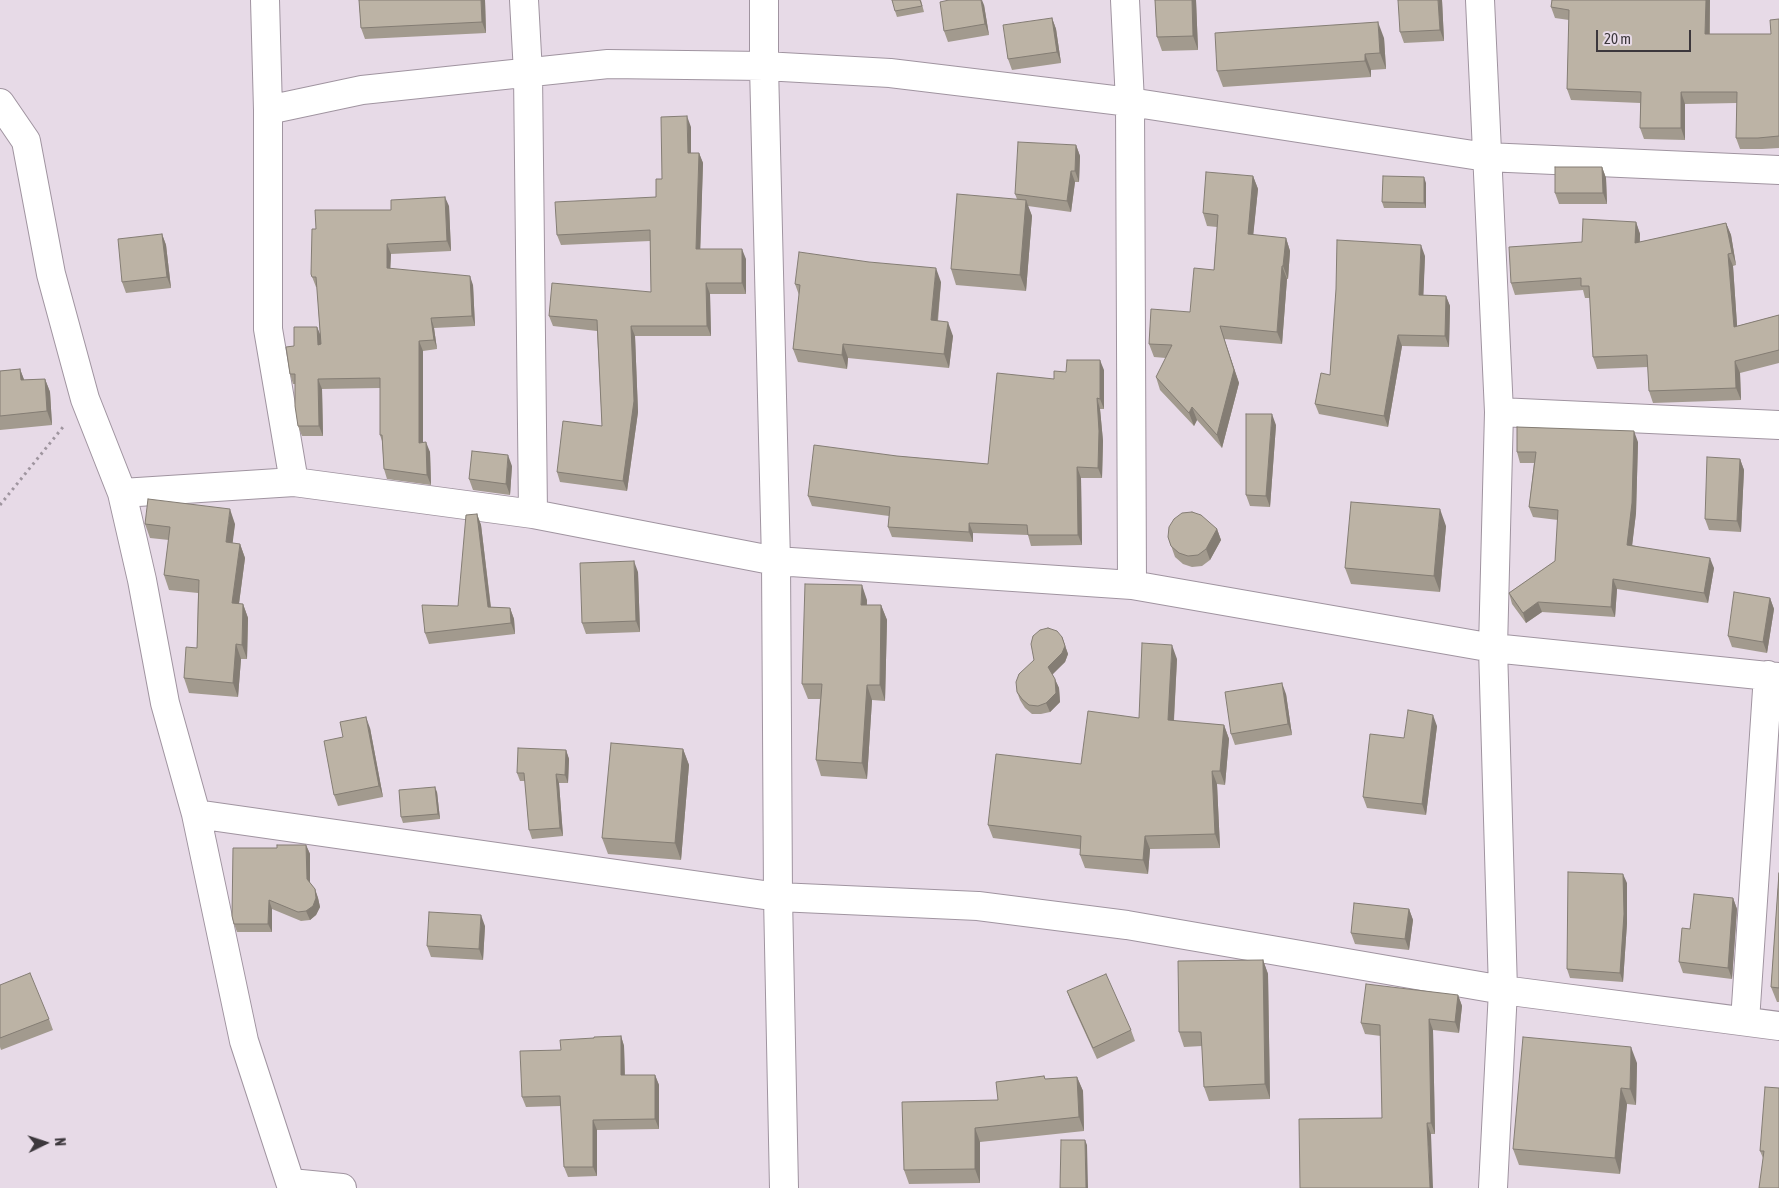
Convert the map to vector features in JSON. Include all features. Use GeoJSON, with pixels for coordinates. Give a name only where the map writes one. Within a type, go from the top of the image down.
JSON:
{"type":"FeatureCollection","features":[{"type":"Feature","properties":{"kind":"street"},"geometry":{"type":"LineString","coordinates":[[265,0],[268,110],[268,329],[294,482]]}},
{"type":"Feature","properties":{"kind":"street"},"geometry":{"type":"LineString","coordinates":[[524,0],[528,73],[533,514]]}},
{"type":"Feature","properties":{"kind":"street"},"geometry":{"type":"LineString","coordinates":[[764,0],[776,561],[778,897],[784,1188]]}},
{"type":"Feature","properties":{"kind":"street"},"geometry":{"type":"LineString","coordinates":[[1125,0],[1130,102],[1132,584]]}},
{"type":"Feature","properties":{"kind":"street"},"geometry":{"type":"LineString","coordinates":[[1480,0],[1486,157],[1500,412],[1493,648],[1503,990],[1493,1188]]}},
{"type":"Feature","properties":{"kind":"street"},"geometry":{"type":"LineString","coordinates":[[268,110],[362,90],[608,64],[764,66],[890,73],[1130,102],[1486,157],[1779,170]]}},
{"type":"Feature","properties":{"kind":"street"},"geometry":{"type":"LineString","coordinates":[[0,103],[26,141],[51,274],[85,399],[122,493],[142,580],[165,703],[196,814],[244,1041],[292,1186],[342,1188]]}},
{"type":"Feature","properties":{"kind":"street"},"geometry":{"type":"LineString","coordinates":[[1500,412],[1779,425]]}},
{"type":"Feature","properties":{"kind":"street"},"geometry":{"type":"LineString","coordinates":[[122,493],[294,482],[533,514],[776,561],[1132,584],[1493,648],[1774,676],[1745,1021]]}},
{"type":"Feature","properties":{"kind":"street"},"geometry":{"type":"LineString","coordinates":[[196,814],[778,897],[978,906],[1127,925],[1503,990],[1779,1026]]}},
{"type":"Feature","properties":{"kind":"path"},"geometry":{"type":"LineString","coordinates":[[0,505],[85,399]]}},
{"type":"Feature","properties":{"kind":"building"},"geometry":{"type":"Polygon","coordinates":[[[359,0],[481,0],[482,22],[361,28],[359,0]]]}},
{"type":"Feature","properties":{"kind":"building"},"geometry":{"type":"Polygon","coordinates":[[[892,0],[920,0],[922,6],[895,11],[892,0]]]}},
{"type":"Feature","properties":{"kind":"building"},"geometry":{"type":"Polygon","coordinates":[[[949,0],[981,0],[985,24],[944,31],[940,2],[949,0]]]}},
{"type":"Feature","properties":{"kind":"building"},"geometry":{"type":"Polygon","coordinates":[[[1155,0],[1192,0],[1193,36],[1157,37],[1155,0]]]}},
{"type":"Feature","properties":{"kind":"building"},"geometry":{"type":"Polygon","coordinates":[[[1398,0],[1438,0],[1440,30],[1400,32],[1398,0]]]}},
{"type":"Feature","properties":{"kind":"building"},"geometry":{"type":"Polygon","coordinates":[[[1552,0],[1706,0],[1705,34],[1771,34],[1770,20],[1779,19],[1779,136],[1736,138],[1737,92],[1681,92],[1681,128],[1640,128],[1641,92],[1567,89],[1569,10],[1551,7],[1552,0]]]}},
{"type":"Feature","properties":{"kind":"building"},"geometry":{"type":"Polygon","coordinates":[[[1052,18],[1057,52],[1008,59],[1003,25],[1052,18]]]}},
{"type":"Feature","properties":{"kind":"building"},"geometry":{"type":"Polygon","coordinates":[[[1378,22],[1380,53],[1365,54],[1365,61],[1217,71],[1215,33],[1378,22]]]}},
{"type":"Feature","properties":{"kind":"building"},"geometry":{"type":"Polygon","coordinates":[[[687,116],[688,153],[699,153],[696,249],[742,249],[742,283],[706,283],[707,326],[631,326],[634,401],[623,481],[557,472],[563,421],[602,426],[597,320],[549,316],[552,283],[651,292],[650,230],[557,235],[555,202],[656,197],[656,179],[662,179],[661,117],[687,116]]]}},
{"type":"Feature","properties":{"kind":"building"},"geometry":{"type":"Polygon","coordinates":[[[1018,142],[1076,145],[1075,171],[1071,171],[1067,201],[1015,194],[1018,142]]]}},
{"type":"Feature","properties":{"kind":"building"},"geometry":{"type":"Polygon","coordinates":[[[1555,167],[1602,167],[1603,193],[1555,193],[1555,167]]]}},
{"type":"Feature","properties":{"kind":"building"},"geometry":{"type":"Polygon","coordinates":[[[1206,172],[1253,176],[1248,234],[1286,238],[1277,332],[1220,326],[1234,370],[1217,435],[1192,407],[1189,413],[1156,377],[1172,345],[1149,344],[1151,309],[1190,312],[1194,268],[1214,270],[1218,215],[1203,213],[1206,172]]]}},
{"type":"Feature","properties":{"kind":"building"},"geometry":{"type":"Polygon","coordinates":[[[1383,176],[1424,177],[1424,203],[1382,202],[1383,176]]]}},
{"type":"Feature","properties":{"kind":"building"},"geometry":{"type":"Polygon","coordinates":[[[957,194],[1026,200],[1020,275],[951,269],[957,194]]]}},
{"type":"Feature","properties":{"kind":"building"},"geometry":{"type":"Polygon","coordinates":[[[445,197],[447,241],[387,244],[387,268],[470,276],[472,316],[431,318],[434,340],[419,341],[419,443],[426,442],[427,475],[384,469],[382,435],[380,435],[380,378],[318,379],[319,426],[298,426],[295,406],[295,374],[290,374],[286,347],[294,346],[294,327],[317,327],[318,345],[321,344],[316,277],[312,277],[311,274],[312,229],[316,229],[315,210],[391,210],[391,200],[445,197]]]}},
{"type":"Feature","properties":{"kind":"building"},"geometry":{"type":"Polygon","coordinates":[[[1583,219],[1636,222],[1635,243],[1726,223],[1732,253],[1728,254],[1734,327],[1779,315],[1779,350],[1735,361],[1736,388],[1649,391],[1647,355],[1593,357],[1589,286],[1581,286],[1581,278],[1511,283],[1509,247],[1582,242],[1583,219]]]}},
{"type":"Feature","properties":{"kind":"building"},"geometry":{"type":"Polygon","coordinates":[[[162,234],[167,277],[122,282],[118,239],[162,234]]]}},
{"type":"Feature","properties":{"kind":"building"},"geometry":{"type":"Polygon","coordinates":[[[1337,240],[1421,245],[1419,295],[1446,296],[1445,336],[1398,335],[1384,416],[1315,404],[1321,373],[1330,375],[1336,289],[1337,240]]]}},
{"type":"Feature","properties":{"kind":"building"},"geometry":{"type":"Polygon","coordinates":[[[799,252],[869,262],[936,268],[931,320],[948,322],[944,354],[843,344],[842,355],[793,349],[800,285],[795,284],[799,252]]]}},
{"type":"Feature","properties":{"kind":"building"},"geometry":{"type":"Polygon","coordinates":[[[1067,360],[1100,360],[1100,399],[1097,398],[1099,431],[1098,468],[1077,467],[1078,535],[1028,535],[1027,525],[969,523],[969,532],[888,527],[890,507],[808,496],[814,445],[897,456],[988,464],[997,373],[1054,379],[1054,371],[1066,372],[1067,360]]]}},
{"type":"Feature","properties":{"kind":"building"},"geometry":{"type":"Polygon","coordinates":[[[20,369],[21,380],[45,379],[47,411],[0,416],[0,371],[20,369]]]}},
{"type":"Feature","properties":{"kind":"building"},"geometry":{"type":"Polygon","coordinates":[[[1246,414],[1272,414],[1266,496],[1246,495],[1246,414]]]}},
{"type":"Feature","properties":{"kind":"building"},"geometry":{"type":"Polygon","coordinates":[[[1517,427],[1634,431],[1632,503],[1627,545],[1710,558],[1704,593],[1613,579],[1611,607],[1538,602],[1523,613],[1509,593],[1555,561],[1558,510],[1529,507],[1536,452],[1517,452],[1517,427]]]}},
{"type":"Feature","properties":{"kind":"building"},"geometry":{"type":"Polygon","coordinates":[[[472,451],[508,455],[506,484],[469,479],[472,451]]]}},
{"type":"Feature","properties":{"kind":"building"},"geometry":{"type":"Polygon","coordinates":[[[1707,457],[1740,459],[1737,521],[1705,519],[1707,457]]]}},
{"type":"Feature","properties":{"kind":"building"},"geometry":{"type":"Polygon","coordinates":[[[148,499],[230,509],[226,542],[240,544],[232,603],[243,604],[242,645],[236,644],[233,683],[184,678],[186,647],[197,648],[199,580],[164,575],[170,527],[145,524],[148,499]]]}},
{"type":"Feature","properties":{"kind":"building"},"geometry":{"type":"Polygon","coordinates":[[[1351,502],[1440,509],[1434,576],[1345,568],[1351,502]]]}},
{"type":"Feature","properties":{"kind":"building"},"geometry":{"type":"Polygon","coordinates":[[[1192,512],[1201,515],[1217,529],[1206,549],[1198,555],[1188,556],[1179,553],[1171,546],[1168,537],[1169,527],[1174,519],[1182,513],[1192,512]]]}},
{"type":"Feature","properties":{"kind":"building"},"geometry":{"type":"Polygon","coordinates":[[[477,514],[488,607],[510,608],[511,623],[425,633],[422,605],[458,606],[466,515],[477,514]]]}},
{"type":"Feature","properties":{"kind":"building"},"geometry":{"type":"Polygon","coordinates":[[[634,561],[636,621],[582,623],[580,563],[634,561]]]}},
{"type":"Feature","properties":{"kind":"building"},"geometry":{"type":"Polygon","coordinates":[[[805,584],[862,585],[861,605],[881,605],[880,685],[867,685],[862,763],[816,760],[822,684],[802,684],[805,584]]]}},
{"type":"Feature","properties":{"kind":"building"},"geometry":{"type":"Polygon","coordinates":[[[1734,592],[1770,598],[1763,642],[1728,636],[1734,592]]]}},
{"type":"Feature","properties":{"kind":"building"},"geometry":{"type":"Polygon","coordinates":[[[1048,628],[1057,631],[1062,637],[1065,646],[1062,653],[1048,667],[1055,679],[1056,693],[1046,703],[1038,706],[1029,705],[1017,692],[1016,682],[1019,674],[1034,660],[1031,644],[1033,636],[1040,630],[1048,628]]]}},
{"type":"Feature","properties":{"kind":"building"},"geometry":{"type":"Polygon","coordinates":[[[1142,643],[1172,645],[1168,720],[1224,725],[1220,771],[1212,771],[1215,834],[1145,836],[1143,860],[1080,855],[1081,836],[988,825],[996,754],[1081,764],[1088,711],[1139,718],[1142,643]]]}},
{"type":"Feature","properties":{"kind":"building"},"geometry":{"type":"Polygon","coordinates":[[[1282,683],[1288,724],[1231,734],[1225,692],[1282,683]]]}},
{"type":"Feature","properties":{"kind":"building"},"geometry":{"type":"Polygon","coordinates":[[[1408,710],[1433,715],[1422,804],[1363,797],[1370,734],[1404,738],[1408,710]]]}},
{"type":"Feature","properties":{"kind":"building"},"geometry":{"type":"Polygon","coordinates":[[[366,717],[379,786],[334,795],[324,741],[343,737],[340,722],[366,717]]]}},
{"type":"Feature","properties":{"kind":"building"},"geometry":{"type":"Polygon","coordinates":[[[611,743],[683,749],[675,843],[602,838],[611,743]]]}},
{"type":"Feature","properties":{"kind":"building"},"geometry":{"type":"Polygon","coordinates":[[[518,748],[566,750],[565,775],[556,774],[560,828],[529,830],[524,773],[517,773],[518,748]]]}},
{"type":"Feature","properties":{"kind":"building"},"geometry":{"type":"Polygon","coordinates":[[[435,787],[438,814],[401,817],[399,790],[435,787]]]}},
{"type":"Feature","properties":{"kind":"building"},"geometry":{"type":"Polygon","coordinates":[[[277,845],[306,845],[307,879],[315,889],[316,898],[313,906],[306,911],[298,912],[269,900],[268,924],[234,924],[232,916],[233,848],[277,848],[277,845]]]}},
{"type":"Feature","properties":{"kind":"building"},"geometry":{"type":"Polygon","coordinates":[[[1568,872],[1623,874],[1624,914],[1620,973],[1567,969],[1568,872]]]}},
{"type":"Feature","properties":{"kind":"building"},"geometry":{"type":"Polygon","coordinates":[[[1779,873],[1779,988],[1771,987],[1779,873]]]}},
{"type":"Feature","properties":{"kind":"building"},"geometry":{"type":"Polygon","coordinates":[[[1694,894],[1733,898],[1728,968],[1679,962],[1682,928],[1690,929],[1694,894]]]}},
{"type":"Feature","properties":{"kind":"building"},"geometry":{"type":"Polygon","coordinates":[[[1354,903],[1409,909],[1405,939],[1351,933],[1354,903]]]}},
{"type":"Feature","properties":{"kind":"building"},"geometry":{"type":"Polygon","coordinates":[[[429,912],[481,915],[479,949],[427,946],[429,912]]]}},
{"type":"Feature","properties":{"kind":"building"},"geometry":{"type":"Polygon","coordinates":[[[1263,960],[1265,1084],[1204,1087],[1201,1032],[1179,1032],[1178,961],[1263,960]]]}},
{"type":"Feature","properties":{"kind":"building"},"geometry":{"type":"Polygon","coordinates":[[[30,973],[49,1019],[0,1038],[0,985],[30,973]]]}},
{"type":"Feature","properties":{"kind":"building"},"geometry":{"type":"Polygon","coordinates":[[[1106,974],[1131,1030],[1093,1048],[1067,991],[1106,974]]]}},
{"type":"Feature","properties":{"kind":"building"},"geometry":{"type":"Polygon","coordinates":[[[1366,984],[1458,995],[1455,1022],[1429,1019],[1431,1123],[1427,1123],[1430,1188],[1300,1188],[1299,1119],[1382,1118],[1380,1025],[1361,1023],[1366,984]]]}},
{"type":"Feature","properties":{"kind":"building"},"geometry":{"type":"Polygon","coordinates":[[[621,1036],[621,1075],[655,1075],[655,1119],[593,1120],[593,1167],[564,1167],[560,1096],[522,1097],[520,1051],[561,1050],[560,1040],[621,1036]]]}},
{"type":"Feature","properties":{"kind":"building"},"geometry":{"type":"Polygon","coordinates":[[[1523,1037],[1631,1047],[1630,1089],[1621,1088],[1615,1158],[1513,1149],[1523,1037]]]}},
{"type":"Feature","properties":{"kind":"building"},"geometry":{"type":"Polygon","coordinates":[[[1044,1076],[1045,1079],[1077,1077],[1079,1117],[975,1128],[975,1169],[904,1170],[902,1102],[998,1100],[996,1082],[1044,1076]]]}},
{"type":"Feature","properties":{"kind":"building"},"geometry":{"type":"Polygon","coordinates":[[[1765,1087],[1779,1088],[1779,1188],[1759,1188],[1764,1151],[1760,1151],[1765,1087]]]}},
{"type":"Feature","properties":{"kind":"building"},"geometry":{"type":"Polygon","coordinates":[[[1061,1140],[1085,1140],[1086,1188],[1060,1188],[1061,1140]]]}}]}
